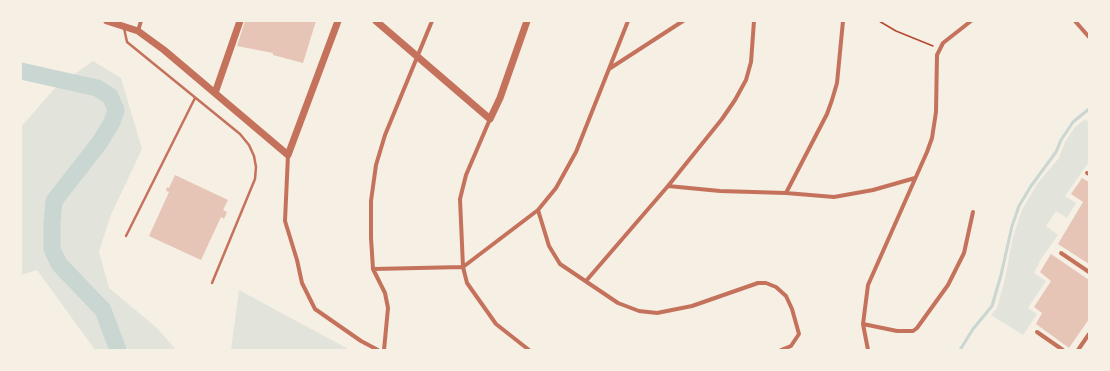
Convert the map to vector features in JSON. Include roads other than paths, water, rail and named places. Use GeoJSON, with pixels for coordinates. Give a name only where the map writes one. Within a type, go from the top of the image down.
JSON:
{"type":"FeatureCollection","features":[{"type":"Feature","properties":{"kind":"street"},"geometry":{"type":"LineString","coordinates":[[107,21],[124,28],[138,31],[215,93],[288,155]]}},
{"type":"Feature","properties":{"kind":"street"},"geometry":{"type":"LineString","coordinates":[[138,31],[141,21]]}},
{"type":"Feature","properties":{"kind":"street"},"geometry":{"type":"LineString","coordinates":[[215,93],[240,21]]}},
{"type":"Feature","properties":{"kind":"street"},"geometry":{"type":"LineString","coordinates":[[338,21],[288,155],[285,221],[297,260],[302,283],[314,309],[361,341],[378,350]]}},
{"type":"Feature","properties":{"kind":"street"},"geometry":{"type":"LineString","coordinates":[[376,21],[490,119]]}},
{"type":"Feature","properties":{"kind":"street"},"geometry":{"type":"LineString","coordinates":[[384,350],[388,308],[384,293],[373,269],[371,201],[376,165],[385,135],[432,21]]}},
{"type":"Feature","properties":{"kind":"street"},"geometry":{"type":"LineString","coordinates":[[527,21],[500,98],[466,175],[460,199],[463,268],[467,284],[496,324],[529,350]]}},
{"type":"Feature","properties":{"kind":"street"},"geometry":{"type":"LineString","coordinates":[[373,269],[463,268],[538,210],[556,188],[576,152],[628,21]]}},
{"type":"Feature","properties":{"kind":"street"},"geometry":{"type":"LineString","coordinates":[[609,69],[683,21]]}},
{"type":"Feature","properties":{"kind":"street"},"geometry":{"type":"LineString","coordinates":[[586,281],[668,186],[722,119],[746,80],[751,62],[754,21]]}},
{"type":"Feature","properties":{"kind":"street"},"geometry":{"type":"LineString","coordinates":[[786,193],[827,114],[836,83],[844,21]]}},
{"type":"Feature","properties":{"kind":"street"},"geometry":{"type":"LineString","coordinates":[[868,350],[863,324],[868,285],[927,152],[934,125],[936,60],[939,48],[971,21]]}},
{"type":"Feature","properties":{"kind":"street"},"geometry":{"type":"LineString","coordinates":[[1075,21],[1089,37]]}},
{"type":"Feature","properties":{"kind":"street"},"geometry":{"type":"LineString","coordinates":[[668,186],[720,191],[786,193],[806,196],[845,196],[915,178]]}},
{"type":"Feature","properties":{"kind":"street"},"geometry":{"type":"LineString","coordinates":[[538,210],[549,246],[560,264],[618,303],[639,312],[657,313],[692,306],[749,285],[766,283],[776,287],[786,296],[792,308],[799,334],[795,342],[781,350]]}},
{"type":"Feature","properties":{"kind":"street"},"geometry":{"type":"LineString","coordinates":[[863,324],[897,331],[913,331],[917,328],[948,285],[961,260],[967,244],[973,212]]}},
{"type":"Feature","properties":{"kind":"street"},"geometry":{"type":"LineString","coordinates":[[1061,253],[1089,272]]}},
{"type":"Feature","properties":{"kind":"street"},"geometry":{"type":"LineString","coordinates":[[1037,332],[1063,350]]}},
{"type":"Feature","properties":{"kind":"street"},"geometry":{"type":"LineString","coordinates":[[1078,350],[1089,334]]}},
{"type":"Feature","properties":{"kind":"lane"},"geometry":{"type":"LineString","coordinates":[[124,28],[127,42],[240,134],[249,145],[254,156],[256,167],[255,179],[212,283]]}},
{"type":"Feature","properties":{"kind":"lane"},"geometry":{"type":"LineString","coordinates":[[126,236],[195,98]]}},
{"type":"Feature","properties":{"kind":"waterway"},"geometry":{"type":"LineString","coordinates":[[21,71],[97,88],[110,96],[116,110],[112,122],[100,142],[54,201],[52,249],[59,264],[103,310],[118,350]]}},
{"type":"Feature","properties":{"kind":"waterway"},"geometry":{"type":"LineString","coordinates":[[960,350],[973,329],[992,306],[1001,275],[1012,226],[1019,206],[1031,186],[1056,152],[1061,140],[1073,122],[1089,109]]}}]}
